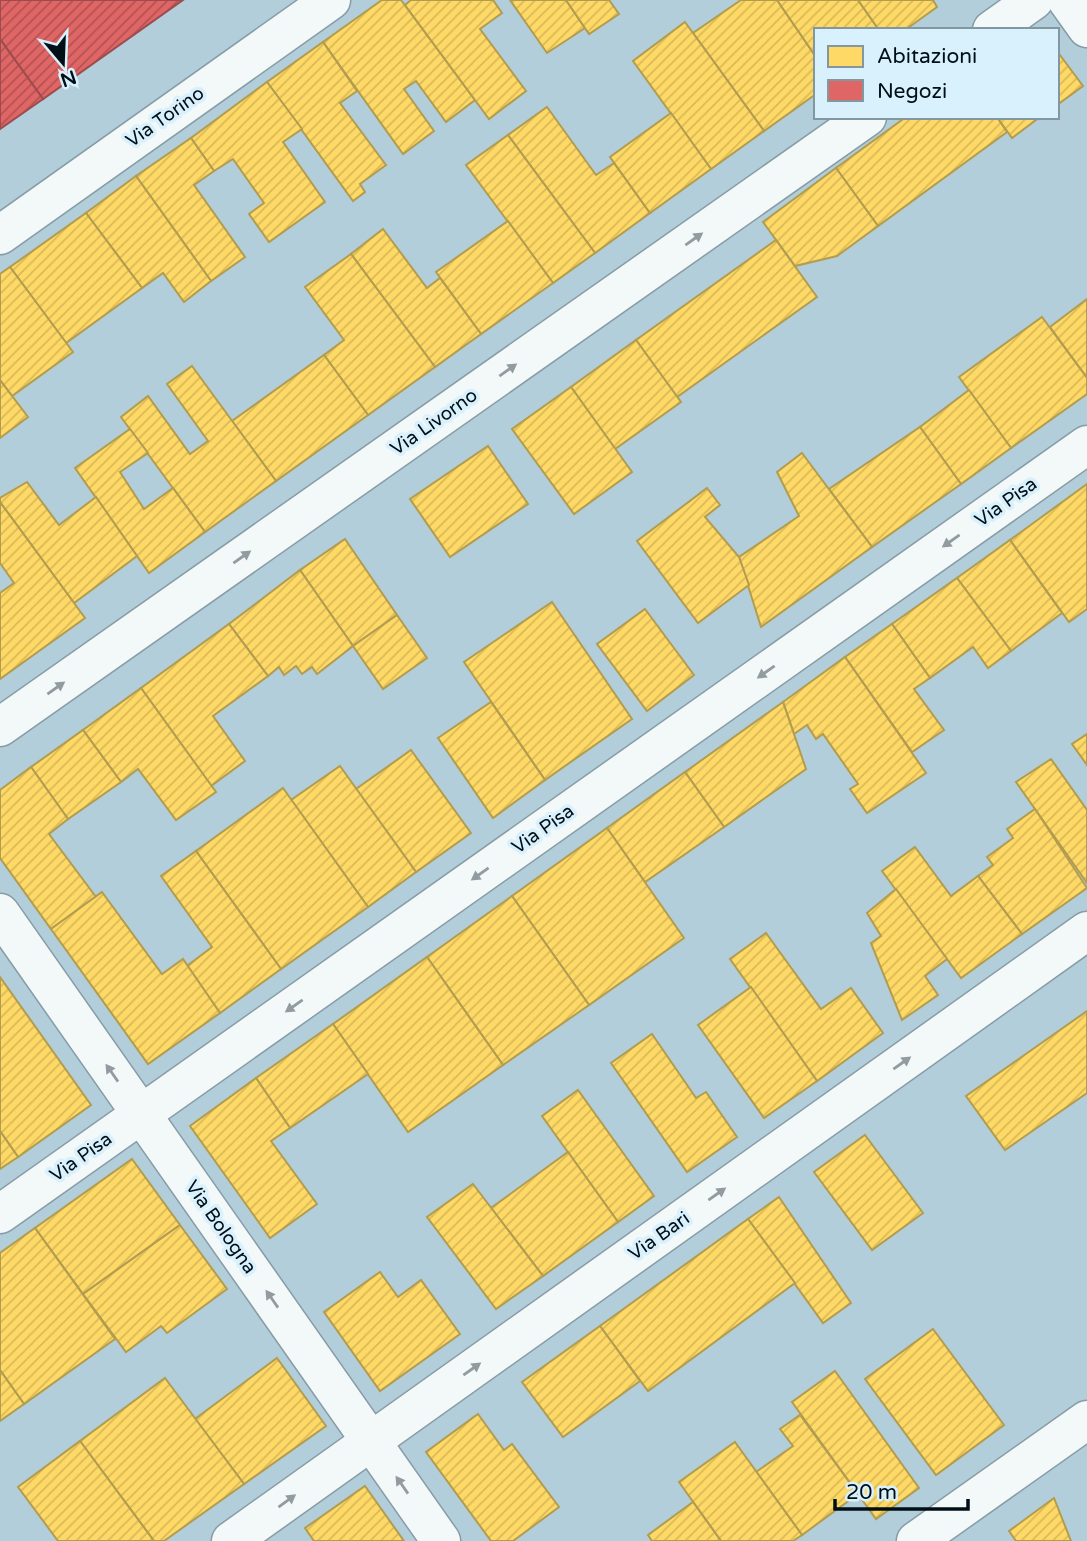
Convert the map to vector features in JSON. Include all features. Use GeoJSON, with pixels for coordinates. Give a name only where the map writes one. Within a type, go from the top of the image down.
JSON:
{"type":"FeatureCollection","features":[{"type":"Feature","properties":{"kind":"street","name":"Via Torino"},"geometry":{"type":"LineString","coordinates":[[0,235],[331,0]]}},
{"type":"Feature","properties":{"kind":"street"},"geometry":{"type":"LineString","coordinates":[[995,28],[1034,0]]}},
{"type":"Feature","properties":{"kind":"street"},"geometry":{"type":"LineString","coordinates":[[1067,0],[1087,28]]}},
{"type":"Feature","properties":{"kind":"street","name":"Via Livorno"},"geometry":{"type":"LineString","coordinates":[[0,727],[864,119]]}},
{"type":"Feature","properties":{"kind":"street","name":"Via Pisa"},"geometry":{"type":"LineString","coordinates":[[0,1214],[1087,445]]}},
{"type":"Feature","properties":{"kind":"street","name":"Via Bologna"},"geometry":{"type":"LineString","coordinates":[[0,914],[442,1541]]}},
{"type":"Feature","properties":{"kind":"street","name":"Via Bari"},"geometry":{"type":"LineString","coordinates":[[231,1541],[1087,931]]}},
{"type":"Feature","properties":{"kind":"street"},"geometry":{"type":"LineString","coordinates":[[916,1541],[1087,1420]]}},
{"type":"Feature","properties":{"kind":"building: Abitazioni"},"geometry":{"type":"Polygon","coordinates":[[[382,0],[401,0],[475,100],[446,122],[416,81],[404,89],[434,131],[403,154],[323,42],[382,0]]]}},
{"type":"Feature","properties":{"kind":"building: Abitazioni"},"geometry":{"type":"Polygon","coordinates":[[[411,0],[493,0],[502,13],[480,29],[526,91],[489,119],[405,5],[411,0]]]}},
{"type":"Feature","properties":{"kind":"building: Abitazioni"},"geometry":{"type":"Polygon","coordinates":[[[510,0],[566,0],[585,28],[547,53],[510,0]]]}},
{"type":"Feature","properties":{"kind":"building: Abitazioni"},"geometry":{"type":"Polygon","coordinates":[[[566,0],[609,0],[619,14],[589,34],[566,0]]]}},
{"type":"Feature","properties":{"kind":"building: Abitazioni"},"geometry":{"type":"Polygon","coordinates":[[[741,0],[777,0],[814,54],[814,95],[764,131],[693,33],[741,0]]]}},
{"type":"Feature","properties":{"kind":"building: Abitazioni"},"geometry":{"type":"Polygon","coordinates":[[[777,0],[858,0],[878,28],[814,28],[814,54],[777,0]]]}},
{"type":"Feature","properties":{"kind":"building: Abitazioni"},"geometry":{"type":"Polygon","coordinates":[[[858,0],[933,0],[937,7],[908,28],[878,28],[858,0]]]}},
{"type":"Feature","properties":{"kind":"building: Abitazioni"},"geometry":{"type":"Polygon","coordinates":[[[685,22],[764,131],[711,169],[633,61],[685,22]]]}},
{"type":"Feature","properties":{"kind":"building: Abitazioni"},"geometry":{"type":"Polygon","coordinates":[[[323,42],[357,91],[340,103],[386,165],[360,184],[365,192],[353,201],[267,82],[323,42]]]}},
{"type":"Feature","properties":{"kind":"building: Abitazioni"},"geometry":{"type":"Polygon","coordinates":[[[1059,54],[1083,86],[1059,104],[1059,54]]]}},
{"type":"Feature","properties":{"kind":"building: Abitazioni"},"geometry":{"type":"Polygon","coordinates":[[[267,82],[302,129],[283,142],[325,202],[269,242],[249,214],[264,203],[233,159],[214,171],[191,138],[267,82]]]}},
{"type":"Feature","properties":{"kind":"building: Abitazioni"},"geometry":{"type":"Polygon","coordinates":[[[547,107],[596,175],[614,163],[650,213],[595,253],[508,135],[547,107]]]}},
{"type":"Feature","properties":{"kind":"building: Abitazioni"},"geometry":{"type":"Polygon","coordinates":[[[671,113],[711,169],[650,213],[610,157],[671,113]]]}},
{"type":"Feature","properties":{"kind":"building: Abitazioni"},"geometry":{"type":"Polygon","coordinates":[[[903,119],[998,119],[1007,132],[878,226],[836,168],[903,119]]]}},
{"type":"Feature","properties":{"kind":"building: Abitazioni"},"geometry":{"type":"Polygon","coordinates":[[[998,119],[1037,119],[1012,138],[998,119]]]}},
{"type":"Feature","properties":{"kind":"building: Abitazioni"},"geometry":{"type":"Polygon","coordinates":[[[508,135],[595,253],[553,283],[466,165],[508,135]]]}},
{"type":"Feature","properties":{"kind":"building: Abitazioni"},"geometry":{"type":"Polygon","coordinates":[[[191,138],[214,171],[194,185],[245,257],[211,281],[136,176],[191,138]]]}},
{"type":"Feature","properties":{"kind":"building: Abitazioni"},"geometry":{"type":"Polygon","coordinates":[[[836,168],[878,226],[837,256],[795,266],[763,222],[836,168]]]}},
{"type":"Feature","properties":{"kind":"building: Abitazioni"},"geometry":{"type":"Polygon","coordinates":[[[136,176],[211,281],[184,302],[163,273],[142,288],[86,213],[136,176]]]}},
{"type":"Feature","properties":{"kind":"building: Abitazioni"},"geometry":{"type":"Polygon","coordinates":[[[86,213],[142,288],[66,343],[10,267],[86,213]]]}},
{"type":"Feature","properties":{"kind":"building: Abitazioni"},"geometry":{"type":"Polygon","coordinates":[[[508,221],[553,283],[481,334],[436,272],[508,221]]]}},
{"type":"Feature","properties":{"kind":"building: Abitazioni"},"geometry":{"type":"Polygon","coordinates":[[[383,229],[427,288],[440,278],[481,334],[435,367],[351,254],[383,229]]]}},
{"type":"Feature","properties":{"kind":"building: Abitazioni"},"geometry":{"type":"Polygon","coordinates":[[[776,240],[817,297],[677,397],[636,340],[776,240]]]}},
{"type":"Feature","properties":{"kind":"building: Abitazioni"},"geometry":{"type":"Polygon","coordinates":[[[351,254],[435,367],[368,415],[324,355],[344,340],[305,287],[351,254]]]}},
{"type":"Feature","properties":{"kind":"building: Abitazioni"},"geometry":{"type":"Polygon","coordinates":[[[10,267],[73,352],[12,396],[0,380],[0,274],[10,267]]]}},
{"type":"Feature","properties":{"kind":"building: Abitazioni"},"geometry":{"type":"Polygon","coordinates":[[[1087,299],[1087,378],[1050,327],[1087,299]]]}},
{"type":"Feature","properties":{"kind":"building: Abitazioni"},"geometry":{"type":"Polygon","coordinates":[[[1042,317],[1087,378],[1087,394],[1011,448],[959,377],[1042,317]]]}},
{"type":"Feature","properties":{"kind":"building: Abitazioni"},"geometry":{"type":"Polygon","coordinates":[[[636,340],[681,402],[615,449],[571,387],[636,340]]]}},
{"type":"Feature","properties":{"kind":"building: Abitazioni"},"geometry":{"type":"Polygon","coordinates":[[[324,355],[368,415],[276,481],[232,421],[324,355]]]}},
{"type":"Feature","properties":{"kind":"building: Abitazioni"},"geometry":{"type":"Polygon","coordinates":[[[192,366],[276,481],[205,532],[121,417],[148,396],[190,454],[208,441],[167,384],[192,366]]]}},
{"type":"Feature","properties":{"kind":"building: Abitazioni"},"geometry":{"type":"Polygon","coordinates":[[[0,380],[28,417],[0,438],[0,380]]]}},
{"type":"Feature","properties":{"kind":"building: Abitazioni"},"geometry":{"type":"Polygon","coordinates":[[[571,387],[632,472],[574,514],[512,429],[571,387]]]}},
{"type":"Feature","properties":{"kind":"building: Abitazioni"},"geometry":{"type":"Polygon","coordinates":[[[969,390],[1011,448],[961,484],[920,427],[969,390]]]}},
{"type":"Feature","properties":{"kind":"building: Abitazioni"},"geometry":{"type":"Polygon","coordinates":[[[920,427],[961,484],[872,547],[829,489],[920,427]]]}},
{"type":"Feature","properties":{"kind":"building: Abitazioni"},"geometry":{"type":"Polygon","coordinates":[[[130,429],[148,453],[120,472],[144,509],[173,488],[205,532],[149,573],[75,468],[130,429]]]}},
{"type":"Feature","properties":{"kind":"building: Abitazioni"},"geometry":{"type":"Polygon","coordinates":[[[488,446],[528,504],[450,557],[410,499],[488,446]]]}},
{"type":"Feature","properties":{"kind":"building: Abitazioni"},"geometry":{"type":"Polygon","coordinates":[[[802,453],[872,547],[761,627],[739,557],[799,516],[777,472],[802,453]]]}},
{"type":"Feature","properties":{"kind":"building: Abitazioni"},"geometry":{"type":"Polygon","coordinates":[[[27,482],[59,525],[96,497],[137,556],[74,603],[0,502],[0,498],[27,482]]]}},
{"type":"Feature","properties":{"kind":"building: Abitazioni"},"geometry":{"type":"Polygon","coordinates":[[[1087,484],[1087,609],[1069,622],[1010,540],[1087,484]]]}},
{"type":"Feature","properties":{"kind":"building: Abitazioni"},"geometry":{"type":"Polygon","coordinates":[[[707,488],[720,505],[705,517],[739,557],[749,585],[698,623],[637,541],[707,488]]]}},
{"type":"Feature","properties":{"kind":"building: Abitazioni"},"geometry":{"type":"Polygon","coordinates":[[[0,502],[85,618],[0,679],[0,593],[14,583],[0,563],[0,502]]]}},
{"type":"Feature","properties":{"kind":"building: Abitazioni"},"geometry":{"type":"Polygon","coordinates":[[[345,539],[397,615],[353,646],[300,570],[345,539]]]}},
{"type":"Feature","properties":{"kind":"building: Abitazioni"},"geometry":{"type":"Polygon","coordinates":[[[1010,540],[1062,613],[1011,651],[957,578],[1010,540]]]}},
{"type":"Feature","properties":{"kind":"building: Abitazioni"},"geometry":{"type":"Polygon","coordinates":[[[300,570],[353,646],[317,674],[312,667],[302,674],[296,666],[284,675],[279,667],[268,676],[229,624],[300,570]]]}},
{"type":"Feature","properties":{"kind":"building: Abitazioni"},"geometry":{"type":"Polygon","coordinates":[[[957,578],[1011,651],[988,668],[973,647],[930,678],[892,624],[957,578]]]}},
{"type":"Feature","properties":{"kind":"building: Abitazioni"},"geometry":{"type":"Polygon","coordinates":[[[552,602],[632,719],[545,780],[464,662],[552,602]]]}},
{"type":"Feature","properties":{"kind":"building: Abitazioni"},"geometry":{"type":"Polygon","coordinates":[[[645,609],[694,675],[647,711],[597,644],[645,609]]]}},
{"type":"Feature","properties":{"kind":"building: Abitazioni"},"geometry":{"type":"Polygon","coordinates":[[[397,615],[427,658],[383,689],[353,646],[397,615]]]}},
{"type":"Feature","properties":{"kind":"building: Abitazioni"},"geometry":{"type":"Polygon","coordinates":[[[229,624],[268,676],[213,716],[245,761],[211,786],[141,688],[229,624]]]}},
{"type":"Feature","properties":{"kind":"building: Abitazioni"},"geometry":{"type":"Polygon","coordinates":[[[892,624],[930,678],[914,689],[944,730],[912,752],[845,657],[892,624]]]}},
{"type":"Feature","properties":{"kind":"building: Abitazioni"},"geometry":{"type":"Polygon","coordinates":[[[845,657],[926,773],[867,813],[850,789],[858,784],[823,734],[816,739],[807,725],[794,734],[783,702],[845,657]]]}},
{"type":"Feature","properties":{"kind":"building: Abitazioni"},"geometry":{"type":"Polygon","coordinates":[[[141,688],[216,792],[176,820],[138,769],[121,782],[83,730],[141,688]]]}},
{"type":"Feature","properties":{"kind":"building: Abitazioni"},"geometry":{"type":"Polygon","coordinates":[[[491,702],[545,780],[493,818],[438,738],[491,702]]]}},
{"type":"Feature","properties":{"kind":"building: Abitazioni"},"geometry":{"type":"Polygon","coordinates":[[[783,702],[806,769],[724,827],[685,772],[783,702]]]}},
{"type":"Feature","properties":{"kind":"building: Abitazioni"},"geometry":{"type":"Polygon","coordinates":[[[83,730],[121,782],[68,819],[31,767],[83,730]]]}},
{"type":"Feature","properties":{"kind":"building: Abitazioni"},"geometry":{"type":"Polygon","coordinates":[[[1087,734],[1087,765],[1072,744],[1087,734]]]}},
{"type":"Feature","properties":{"kind":"building: Abitazioni"},"geometry":{"type":"Polygon","coordinates":[[[411,750],[471,833],[416,872],[356,789],[411,750]]]}},
{"type":"Feature","properties":{"kind":"building: Abitazioni"},"geometry":{"type":"Polygon","coordinates":[[[1051,759],[1087,810],[1087,883],[1016,782],[1051,759]]]}},
{"type":"Feature","properties":{"kind":"building: Abitazioni"},"geometry":{"type":"Polygon","coordinates":[[[340,766],[416,872],[368,907],[291,800],[340,766]]]}},
{"type":"Feature","properties":{"kind":"building: Abitazioni"},"geometry":{"type":"Polygon","coordinates":[[[31,767],[68,819],[49,834],[96,897],[51,929],[0,858],[0,790],[31,767]]]}},
{"type":"Feature","properties":{"kind":"building: Abitazioni"},"geometry":{"type":"Polygon","coordinates":[[[685,772],[724,827],[645,882],[607,828],[685,772]]]}},
{"type":"Feature","properties":{"kind":"building: Abitazioni"},"geometry":{"type":"Polygon","coordinates":[[[283,788],[368,907],[281,969],[196,851],[283,788]]]}},
{"type":"Feature","properties":{"kind":"building: Abitazioni"},"geometry":{"type":"Polygon","coordinates":[[[1035,809],[1087,888],[1022,934],[978,876],[993,865],[987,857],[1013,838],[1007,829],[1035,809]]]}},
{"type":"Feature","properties":{"kind":"building: Abitazioni"},"geometry":{"type":"Polygon","coordinates":[[[607,828],[684,938],[589,1005],[512,896],[607,828]]]}},
{"type":"Feature","properties":{"kind":"building: Abitazioni"},"geometry":{"type":"Polygon","coordinates":[[[915,847],[951,896],[978,876],[1022,934],[961,978],[882,871],[915,847]]]}},
{"type":"Feature","properties":{"kind":"building: Abitazioni"},"geometry":{"type":"Polygon","coordinates":[[[196,851],[281,969],[220,1013],[187,966],[212,947],[161,876],[196,851]]]}},
{"type":"Feature","properties":{"kind":"building: Abitazioni"},"geometry":{"type":"Polygon","coordinates":[[[896,889],[947,959],[925,976],[938,995],[902,1020],[871,943],[881,936],[867,913],[896,889]]]}},
{"type":"Feature","properties":{"kind":"building: Abitazioni"},"geometry":{"type":"Polygon","coordinates":[[[102,892],[162,974],[183,959],[220,1013],[148,1064],[51,929],[102,892]]]}},
{"type":"Feature","properties":{"kind":"building: Abitazioni"},"geometry":{"type":"Polygon","coordinates":[[[512,896],[589,1005],[503,1065],[427,957],[512,896]]]}},
{"type":"Feature","properties":{"kind":"building: Abitazioni"},"geometry":{"type":"Polygon","coordinates":[[[766,933],[821,1009],[851,988],[883,1033],[817,1081],[730,959],[766,933]]]}},
{"type":"Feature","properties":{"kind":"building: Abitazioni"},"geometry":{"type":"Polygon","coordinates":[[[427,957],[503,1065],[408,1132],[333,1024],[427,957]]]}},
{"type":"Feature","properties":{"kind":"building: Abitazioni"},"geometry":{"type":"Polygon","coordinates":[[[0,977],[91,1105],[18,1157],[0,1131],[0,977]]]}},
{"type":"Feature","properties":{"kind":"building: Abitazioni"},"geometry":{"type":"Polygon","coordinates":[[[751,987],[817,1081],[764,1118],[698,1025],[751,987]]]}},
{"type":"Feature","properties":{"kind":"building: Abitazioni"},"geometry":{"type":"Polygon","coordinates":[[[1087,1011],[1087,1093],[1005,1150],[966,1096],[1087,1011]]]}},
{"type":"Feature","properties":{"kind":"building: Abitazioni"},"geometry":{"type":"Polygon","coordinates":[[[333,1024],[368,1074],[290,1128],[256,1078],[333,1024]]]}},
{"type":"Feature","properties":{"kind":"building: Abitazioni"},"geometry":{"type":"Polygon","coordinates":[[[652,1034],[696,1098],[706,1092],[737,1137],[687,1172],[611,1063],[652,1034]]]}},
{"type":"Feature","properties":{"kind":"building: Abitazioni"},"geometry":{"type":"Polygon","coordinates":[[[256,1078],[290,1128],[271,1141],[317,1204],[270,1238],[190,1126],[256,1078]]]}},
{"type":"Feature","properties":{"kind":"building: Abitazioni"},"geometry":{"type":"Polygon","coordinates":[[[578,1090],[654,1196],[618,1222],[542,1116],[578,1090]]]}},
{"type":"Feature","properties":{"kind":"building: Abitazioni"},"geometry":{"type":"Polygon","coordinates":[[[0,1131],[18,1157],[0,1169],[0,1131]]]}},
{"type":"Feature","properties":{"kind":"building: Abitazioni"},"geometry":{"type":"Polygon","coordinates":[[[865,1135],[923,1213],[872,1250],[814,1172],[865,1135]]]}},
{"type":"Feature","properties":{"kind":"building: Abitazioni"},"geometry":{"type":"Polygon","coordinates":[[[568,1152],[618,1222],[543,1276],[491,1208],[568,1152]]]}},
{"type":"Feature","properties":{"kind":"building: Abitazioni"},"geometry":{"type":"Polygon","coordinates":[[[132,1159],[180,1225],[83,1294],[35,1228],[132,1159]]]}},
{"type":"Feature","properties":{"kind":"building: Abitazioni"},"geometry":{"type":"Polygon","coordinates":[[[473,1184],[543,1276],[496,1309],[427,1217],[473,1184]]]}},
{"type":"Feature","properties":{"kind":"building: Abitazioni"},"geometry":{"type":"Polygon","coordinates":[[[779,1197],[851,1303],[823,1323],[748,1219],[779,1197]]]}},
{"type":"Feature","properties":{"kind":"building: Abitazioni"},"geometry":{"type":"Polygon","coordinates":[[[748,1219],[795,1283],[648,1391],[600,1326],[748,1219]]]}},
{"type":"Feature","properties":{"kind":"building: Abitazioni"},"geometry":{"type":"Polygon","coordinates":[[[180,1225],[227,1289],[167,1333],[161,1326],[126,1352],[83,1294],[180,1225]]]}},
{"type":"Feature","properties":{"kind":"building: Abitazioni"},"geometry":{"type":"Polygon","coordinates":[[[35,1228],[115,1339],[24,1404],[0,1370],[0,1253],[35,1228]]]}},
{"type":"Feature","properties":{"kind":"building: Abitazioni"},"geometry":{"type":"Polygon","coordinates":[[[380,1272],[398,1297],[421,1280],[460,1334],[380,1391],[324,1312],[380,1272]]]}},
{"type":"Feature","properties":{"kind":"building: Abitazioni"},"geometry":{"type":"Polygon","coordinates":[[[600,1326],[640,1381],[563,1437],[522,1382],[600,1326]]]}},
{"type":"Feature","properties":{"kind":"building: Abitazioni"},"geometry":{"type":"Polygon","coordinates":[[[933,1329],[1004,1425],[936,1475],[865,1379],[933,1329]]]}},
{"type":"Feature","properties":{"kind":"building: Abitazioni"},"geometry":{"type":"Polygon","coordinates":[[[277,1358],[326,1426],[244,1484],[195,1419],[277,1358]]]}},
{"type":"Feature","properties":{"kind":"building: Abitazioni"},"geometry":{"type":"Polygon","coordinates":[[[0,1370],[24,1404],[0,1421],[0,1370]]]}},
{"type":"Feature","properties":{"kind":"building: Abitazioni"},"geometry":{"type":"Polygon","coordinates":[[[835,1371],[919,1488],[876,1519],[792,1402],[835,1371]]]}},
{"type":"Feature","properties":{"kind":"building: Abitazioni"},"geometry":{"type":"Polygon","coordinates":[[[165,1378],[244,1484],[164,1541],[154,1541],[80,1441],[165,1378]]]}},
{"type":"Feature","properties":{"kind":"building: Abitazioni"},"geometry":{"type":"Polygon","coordinates":[[[478,1414],[504,1450],[512,1444],[559,1507],[513,1541],[491,1541],[426,1452],[478,1414]]]}},
{"type":"Feature","properties":{"kind":"building: Abitazioni"},"geometry":{"type":"Polygon","coordinates":[[[800,1415],[858,1494],[802,1535],[756,1472],[793,1446],[780,1429],[800,1415]]]}},
{"type":"Feature","properties":{"kind":"building: Abitazioni"},"geometry":{"type":"Polygon","coordinates":[[[80,1441],[154,1541],[58,1541],[18,1487],[80,1441]]]}},
{"type":"Feature","properties":{"kind":"building: Abitazioni"},"geometry":{"type":"Polygon","coordinates":[[[735,1442],[802,1535],[793,1541],[721,1541],[679,1482],[735,1442]]]}},
{"type":"Feature","properties":{"kind":"building: Abitazioni"},"geometry":{"type":"Polygon","coordinates":[[[365,1486],[404,1541],[314,1541],[305,1528],[365,1486]]]}},
{"type":"Feature","properties":{"kind":"building: Abitazioni"},"geometry":{"type":"Polygon","coordinates":[[[1054,1498],[1071,1541],[1016,1541],[1009,1531],[1054,1498]]]}},
{"type":"Feature","properties":{"kind":"building: Abitazioni"},"geometry":{"type":"Polygon","coordinates":[[[693,1502],[721,1541],[652,1541],[648,1535],[693,1502]]]}},
{"type":"Feature","properties":{"kind":"building: Negozi"},"geometry":{"type":"Polygon","coordinates":[[[0,0],[183,0],[43,99],[0,39],[0,0]]]}},
{"type":"Feature","properties":{"kind":"building: Negozi"},"geometry":{"type":"Polygon","coordinates":[[[0,39],[43,99],[0,129],[0,39]]]}}]}
